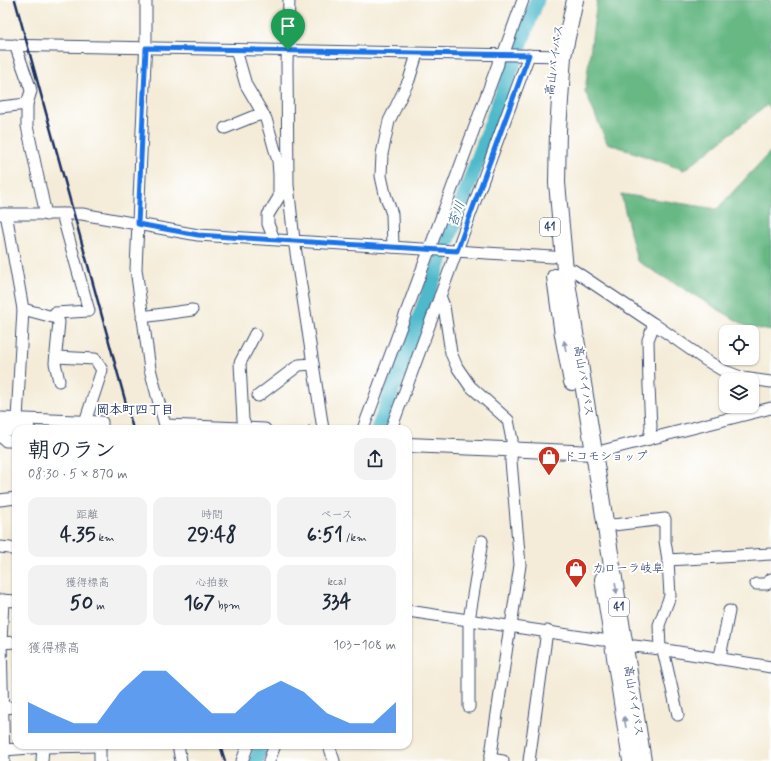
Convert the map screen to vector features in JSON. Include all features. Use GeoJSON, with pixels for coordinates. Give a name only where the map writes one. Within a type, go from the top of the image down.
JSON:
{"type":"FeatureCollection","features":[{"type":"Feature","properties":{"kind":"highway","name":"高山バイパス"},"geometry":{"type":"LineString","coordinates":[[565,0],[547,131],[546,179],[553,257],[563,335],[589,453]]}},
{"type":"Feature","properties":{"kind":"highway","name":"高山バイパス"},"geometry":{"type":"LineString","coordinates":[[575,0],[558,56],[557,169],[565,270],[589,453],[618,644],[631,761]]}},
{"type":"Feature","properties":{"kind":"highway","name":"高山バイパス"},"geometry":{"type":"LineString","coordinates":[[618,644],[643,761]]}},
{"type":"Feature","properties":{"kind":"main road"},"geometry":{"type":"LineString","coordinates":[[0,428],[12,428]]}},
{"type":"Feature","properties":{"kind":"main road"},"geometry":{"type":"LineString","coordinates":[[412,445],[589,453]]}},
{"type":"Feature","properties":{"kind":"street"},"geometry":{"type":"LineString","coordinates":[[146,0],[146,48],[136,269],[150,369],[165,425]]}},
{"type":"Feature","properties":{"kind":"street"},"geometry":{"type":"LineString","coordinates":[[289,0],[288,185],[294,240],[322,425]]}},
{"type":"Feature","properties":{"kind":"street"},"geometry":{"type":"LineString","coordinates":[[365,425],[432,249],[495,71],[523,0]]}},
{"type":"Feature","properties":{"kind":"street"},"geometry":{"type":"LineString","coordinates":[[0,45],[558,56]]}},
{"type":"Feature","properties":{"kind":"street"},"geometry":{"type":"LineString","coordinates":[[15,45],[31,91],[27,104],[27,126],[46,215]]}},
{"type":"Feature","properties":{"kind":"street"},"geometry":{"type":"LineString","coordinates":[[236,50],[246,85],[266,119],[278,161],[278,197],[268,215],[268,224],[274,239]]}},
{"type":"Feature","properties":{"kind":"street"},"geometry":{"type":"LineString","coordinates":[[393,247],[392,214],[381,176],[382,154],[389,121],[409,80],[417,54]]}},
{"type":"Feature","properties":{"kind":"street"},"geometry":{"type":"LineString","coordinates":[[392,425],[528,56]]}},
{"type":"Feature","properties":{"kind":"street"},"geometry":{"type":"LineString","coordinates":[[0,107],[27,104]]}},
{"type":"Feature","properties":{"kind":"street"},"geometry":{"type":"LineString","coordinates":[[225,128],[252,116],[263,114]]}},
{"type":"Feature","properties":{"kind":"street"},"geometry":{"type":"LineString","coordinates":[[17,419],[23,309],[2,214],[94,215],[112,220],[198,235],[553,257]]}},
{"type":"Feature","properties":{"kind":"street"},"geometry":{"type":"LineString","coordinates":[[53,317],[55,312],[89,311],[62,214]]}},
{"type":"Feature","properties":{"kind":"street"},"geometry":{"type":"LineString","coordinates":[[565,270],[573,270],[654,324],[704,360],[722,370],[743,378],[771,382]]}},
{"type":"Feature","properties":{"kind":"street"},"geometry":{"type":"LineString","coordinates":[[440,296],[444,306],[451,353],[454,360],[470,386],[508,420],[512,440],[511,461],[520,566],[490,760],[503,761]]}},
{"type":"Feature","properties":{"kind":"street"},"geometry":{"type":"LineString","coordinates":[[23,309],[57,318],[59,322],[56,357],[58,381]]}},
{"type":"Feature","properties":{"kind":"street"},"geometry":{"type":"LineString","coordinates":[[142,317],[192,310]]}},
{"type":"Feature","properties":{"kind":"street"},"geometry":{"type":"LineString","coordinates":[[649,439],[651,427],[648,387],[648,340],[654,324]]}},
{"type":"Feature","properties":{"kind":"street"},"geometry":{"type":"LineString","coordinates":[[245,425],[243,420],[240,364],[255,334]]}},
{"type":"Feature","properties":{"kind":"street"},"geometry":{"type":"LineString","coordinates":[[56,357],[95,359],[102,370],[85,422]]}},
{"type":"Feature","properties":{"kind":"street"},"geometry":{"type":"LineString","coordinates":[[258,396],[299,365],[313,364]]}},
{"type":"Feature","properties":{"kind":"street"},"geometry":{"type":"LineString","coordinates":[[589,453],[771,408]]}},
{"type":"Feature","properties":{"kind":"street"},"geometry":{"type":"LineString","coordinates":[[0,418],[102,422],[102,425]]}},
{"type":"Feature","properties":{"kind":"street"},"geometry":{"type":"LineString","coordinates":[[0,436],[6,441],[12,441]]}},
{"type":"Feature","properties":{"kind":"street"},"geometry":{"type":"LineString","coordinates":[[0,500],[12,498]]}},
{"type":"Feature","properties":{"kind":"street"},"geometry":{"type":"LineString","coordinates":[[613,525],[665,519],[665,541],[668,560],[670,596],[659,625],[662,649],[678,715]]}},
{"type":"Feature","properties":{"kind":"street"},"geometry":{"type":"LineString","coordinates":[[469,707],[469,620],[482,541]]}},
{"type":"Feature","properties":{"kind":"street"},"geometry":{"type":"LineString","coordinates":[[0,548],[12,549]]}},
{"type":"Feature","properties":{"kind":"street"},"geometry":{"type":"LineString","coordinates":[[668,560],[771,554]]}},
{"type":"Feature","properties":{"kind":"street"},"geometry":{"type":"LineString","coordinates":[[756,584],[767,584],[771,579]]}},
{"type":"Feature","properties":{"kind":"street"},"geometry":{"type":"LineString","coordinates":[[4,761],[4,750],[1,737],[3,708],[1,643],[2,600],[12,601]]}},
{"type":"Feature","properties":{"kind":"street"},"geometry":{"type":"LineString","coordinates":[[718,659],[721,652],[729,611]]}},
{"type":"Feature","properties":{"kind":"street"},"geometry":{"type":"LineString","coordinates":[[412,612],[771,667]]}},
{"type":"Feature","properties":{"kind":"street"},"geometry":{"type":"LineString","coordinates":[[529,761],[547,632]]}},
{"type":"Feature","properties":{"kind":"street"},"geometry":{"type":"LineString","coordinates":[[1,643],[12,642]]}},
{"type":"Feature","properties":{"kind":"street"},"geometry":{"type":"LineString","coordinates":[[3,708],[12,707]]}},
{"type":"Feature","properties":{"kind":"street"},"geometry":{"type":"LineString","coordinates":[[4,750],[17,749]]}},
{"type":"Feature","properties":{"kind":"street"},"geometry":{"type":"LineString","coordinates":[[42,761],[43,749]]}},
{"type":"Feature","properties":{"kind":"street"},"geometry":{"type":"LineString","coordinates":[[100,749],[100,761]]}},
{"type":"Feature","properties":{"kind":"street"},"geometry":{"type":"LineString","coordinates":[[179,749],[181,761]]}},
{"type":"Feature","properties":{"kind":"street"},"geometry":{"type":"LineString","coordinates":[[242,761],[246,749]]}},
{"type":"Feature","properties":{"kind":"street"},"geometry":{"type":"LineString","coordinates":[[269,761],[274,749]]}},
{"type":"Feature","properties":{"kind":"street"},"geometry":{"type":"LineString","coordinates":[[330,749],[334,761]]}},
{"type":"Feature","properties":{"kind":"green space"},"geometry":{"type":"Polygon","coordinates":[[[597,0],[771,0],[771,109],[767,105],[684,170],[607,143],[585,91],[597,0]]]}},
{"type":"Feature","properties":{"kind":"green space"},"geometry":{"type":"Polygon","coordinates":[[[771,151],[771,331],[759,329],[759,325],[744,325],[637,261],[621,194],[717,209],[771,151]]]}},
{"type":"Feature","properties":{"kind":"waterway","name":"苔川"},"geometry":{"type":"LineString","coordinates":[[379,425],[537,0]]}},
{"type":"Feature","properties":{"kind":"waterway","name":"苔川"},"geometry":{"type":"LineString","coordinates":[[256,761],[260,749]]}},
{"type":"Feature","properties":{"kind":"railway"},"geometry":{"type":"LineString","coordinates":[[15,0],[132,425]]}},
{"type":"Feature","properties":{"kind":"railway"},"geometry":{"type":"LineString","coordinates":[[221,749],[225,761]]}},
{"type":"Feature","properties":{"kind":"place","name":"ドコモショップ"},"geometry":{"type":"Point","coordinates":[549,476]}},
{"type":"Feature","properties":{"kind":"place","name":"カローラ岐阜"},"geometry":{"type":"Point","coordinates":[576,588]}},
{"type":"Feature","properties":{"kind":"district","name":"岡本町四丁目"},"geometry":{"type":"Point","coordinates":[135,410]}},
{"type":"Feature","properties":{"kind":"route"},"geometry":{"type":"LineString","coordinates":[[146,48],[288,50],[417,54],[529,55],[457,251],[271,238],[198,235],[138,224],[146,48]]}}]}
